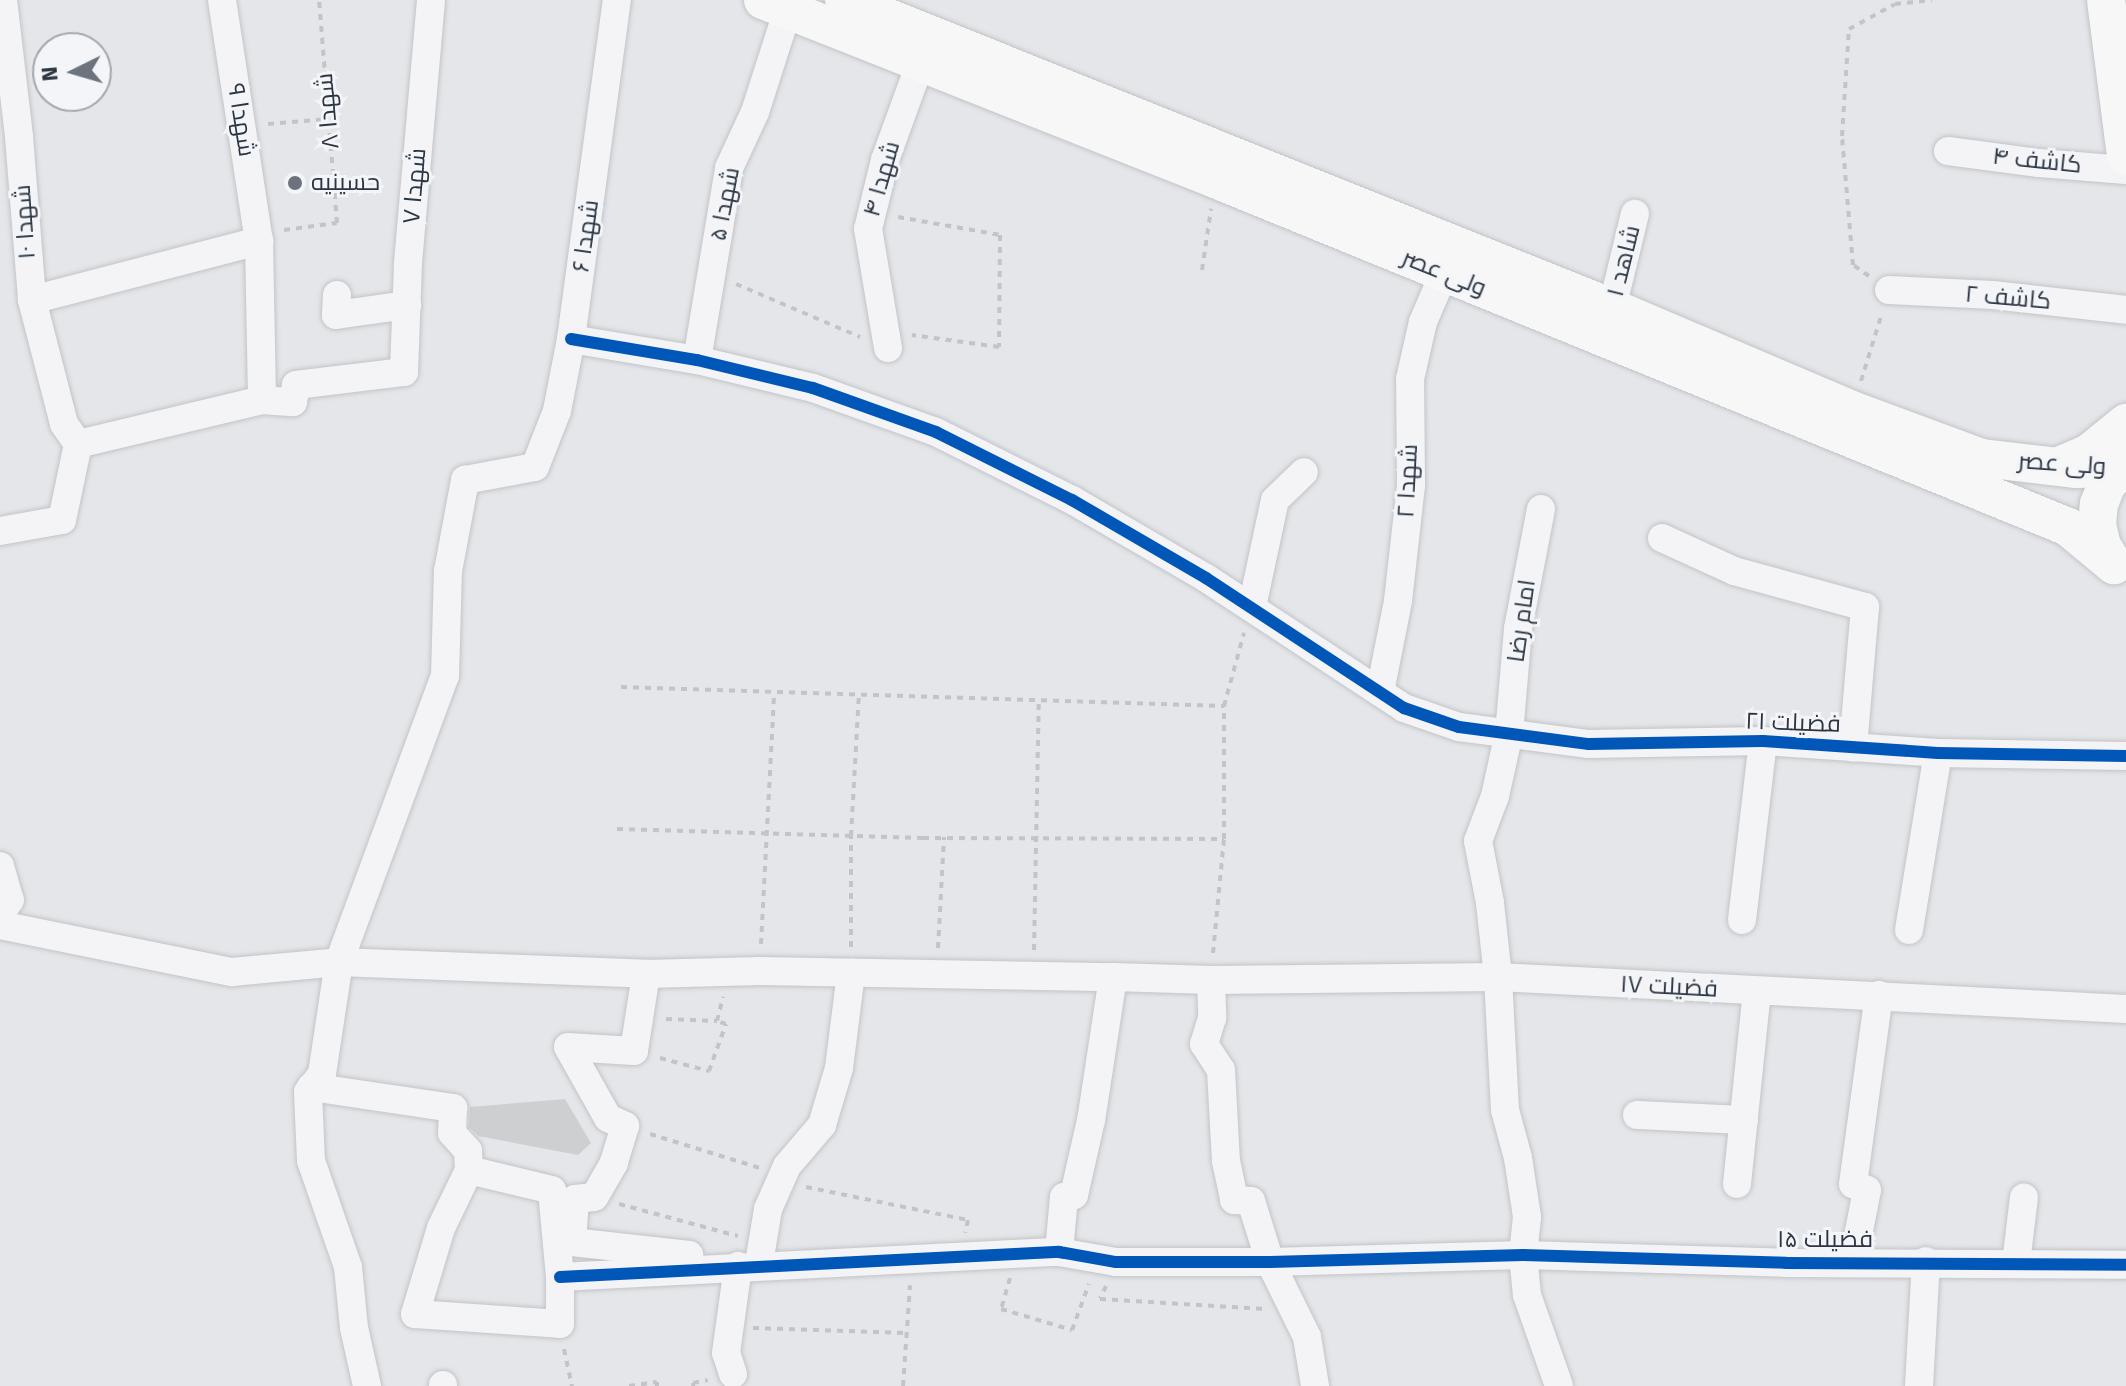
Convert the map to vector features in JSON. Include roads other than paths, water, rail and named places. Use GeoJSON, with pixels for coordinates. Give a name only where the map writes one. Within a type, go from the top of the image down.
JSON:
{"type":"FeatureCollection","features":[{"type":"Feature","properties":{"kind":"main road","name":"ولی عصر"},"geometry":{"type":"LineString","coordinates":[[844,0],[2068,527],[2120,570]]}},
{"type":"Feature","properties":{"kind":"main road"},"geometry":{"type":"LineString","coordinates":[[2106,0],[2126,156]]}},
{"type":"Feature","properties":{"kind":"main road","name":"ولی عصر"},"geometry":{"type":"LineString","coordinates":[[776,4],[1215,179],[1449,259],[1612,308],[1852,410],[1982,458],[2059,467],[2124,467]]}},
{"type":"Feature","properties":{"kind":"main road"},"geometry":{"type":"LineString","coordinates":[[2059,467],[2089,453],[2126,423]]}},
{"type":"Feature","properties":{"kind":"main road"},"geometry":{"type":"LineString","coordinates":[[2120,570],[2102,546],[2098,515],[2107,484],[2124,467]]}},
{"type":"Feature","properties":{"kind":"street","name":"شهدا ۱۰"},"geometry":{"type":"LineString","coordinates":[[3,0],[32,300],[71,434]]}},
{"type":"Feature","properties":{"kind":"street","name":"شهدا ۹"},"geometry":{"type":"LineString","coordinates":[[222,0],[265,236],[262,400]]}},
{"type":"Feature","properties":{"kind":"street","name":"شهدا ۷"},"geometry":{"type":"LineString","coordinates":[[262,400],[293,402],[296,385],[404,372],[431,0]]}},
{"type":"Feature","properties":{"kind":"street","name":"شهدا ۶"},"geometry":{"type":"LineString","coordinates":[[339,962],[445,676],[448,571],[465,480],[535,467],[557,411],[571,339],[617,0]]}},
{"type":"Feature","properties":{"kind":"street","name":"شهدا ۵"},"geometry":{"type":"LineString","coordinates":[[697,360],[729,168],[755,112],[776,4]]}},
{"type":"Feature","properties":{"kind":"street","name":"شهدا ۴"},"geometry":{"type":"LineString","coordinates":[[886,340],[868,229],[885,160],[921,61]]}},
{"type":"Feature","properties":{"kind":"street","name":"کاشف ۴"},"geometry":{"type":"LineString","coordinates":[[1948,151],[2126,170]]}},
{"type":"Feature","properties":{"kind":"street","name":"شاهد ۱"},"geometry":{"type":"LineString","coordinates":[[1612,308],[1635,214]]}},
{"type":"Feature","properties":{"kind":"street"},"geometry":{"type":"LineString","coordinates":[[32,300],[265,236]]}},
{"type":"Feature","properties":{"kind":"street","name":"شهدا ۲"},"geometry":{"type":"LineString","coordinates":[[1380,692],[1398,601],[1411,485],[1410,379],[1423,322],[1449,259]]}},
{"type":"Feature","properties":{"kind":"street","name":"کاشف ۲"},"geometry":{"type":"LineString","coordinates":[[1889,290],[1993,295],[2126,310]]}},
{"type":"Feature","properties":{"kind":"street"},"geometry":{"type":"LineString","coordinates":[[337,295],[336,315],[407,305]]}},
{"type":"Feature","properties":{"kind":"street","name":"فضیلت ۲۱"},"geometry":{"type":"LineString","coordinates":[[571,339],[697,360],[813,388],[936,432],[1072,500],[1252,607],[1404,708],[1459,727],[1589,744],[1763,741],[1938,753],[2126,756]]}},
{"type":"Feature","properties":{"kind":"street"},"geometry":{"type":"LineString","coordinates":[[0,531],[62,520],[71,434],[262,400]]}},
{"type":"Feature","properties":{"kind":"street"},"geometry":{"type":"LineString","coordinates":[[1252,607],[1275,500],[1304,472]]}},
{"type":"Feature","properties":{"kind":"street","name":"امام رضا"},"geometry":{"type":"LineString","coordinates":[[1541,509],[1518,629],[1509,733],[1495,796],[1478,841],[1490,903],[1498,977],[1505,1110],[1518,1158],[1527,1217],[1523,1255],[1527,1295],[1559,1386]]}},
{"type":"Feature","properties":{"kind":"street"},"geometry":{"type":"LineString","coordinates":[[1662,538],[1734,571],[1865,607],[1853,747]]}},
{"type":"Feature","properties":{"kind":"street"},"geometry":{"type":"LineString","coordinates":[[1742,920],[1763,741]]}},
{"type":"Feature","properties":{"kind":"street"},"geometry":{"type":"LineString","coordinates":[[1909,930],[1938,753]]}},
{"type":"Feature","properties":{"kind":"street"},"geometry":{"type":"LineString","coordinates":[[0,866],[10,900],[0,914]]}},
{"type":"Feature","properties":{"kind":"street","name":"فضیلت ۱۷"},"geometry":{"type":"LineString","coordinates":[[0,925],[232,972],[339,962],[646,974],[760,971],[1211,980],[1498,977],[2126,1009]]}},
{"type":"Feature","properties":{"kind":"street"},"geometry":{"type":"LineString","coordinates":[[339,962],[322,1074],[308,1092],[311,1161],[348,1267],[354,1328],[367,1386]]}},
{"type":"Feature","properties":{"kind":"street"},"geometry":{"type":"LineString","coordinates":[[733,1374],[726,1353],[728,1327],[757,1259],[768,1209],[781,1178],[822,1125],[839,1068],[851,973]]}},
{"type":"Feature","properties":{"kind":"street"},"geometry":{"type":"LineString","coordinates":[[646,974],[634,1051],[568,1047],[608,1118],[625,1126],[614,1163],[594,1197],[575,1199],[572,1242],[757,1259]]}},
{"type":"Feature","properties":{"kind":"street"},"geometry":{"type":"LineString","coordinates":[[1059,1252],[1064,1197],[1074,1195],[1091,1120],[1113,977]]}},
{"type":"Feature","properties":{"kind":"street"},"geometry":{"type":"LineString","coordinates":[[1211,980],[1212,1018],[1204,1044],[1221,1070],[1226,1161],[1234,1200],[1251,1201],[1270,1262],[1307,1337],[1315,1386]]}},
{"type":"Feature","properties":{"kind":"street"},"geometry":{"type":"LineString","coordinates":[[1737,1184],[1757,992]]}},
{"type":"Feature","properties":{"kind":"street"},"geometry":{"type":"LineString","coordinates":[[1853,1262],[1867,1190],[1853,1184],[1879,995]]}},
{"type":"Feature","properties":{"kind":"street"},"geometry":{"type":"LineString","coordinates":[[311,1087],[453,1108],[452,1133],[468,1151],[469,1170],[441,1228],[415,1314],[560,1324],[560,1277],[552,1190],[469,1170]]}},
{"type":"Feature","properties":{"kind":"street"},"geometry":{"type":"LineString","coordinates":[[1637,1115],[1744,1120]]}},
{"type":"Feature","properties":{"kind":"street"},"geometry":{"type":"LineString","coordinates":[[2016,1263],[2024,1197]]}},
{"type":"Feature","properties":{"kind":"street","name":"فضیلت ۱۵"},"geometry":{"type":"LineString","coordinates":[[757,1259],[912,1258],[1059,1252],[1107,1260],[1270,1262],[1523,1255],[2126,1265]]}},
{"type":"Feature","properties":{"kind":"street"},"geometry":{"type":"LineString","coordinates":[[560,1277],[757,1259]]}},
{"type":"Feature","properties":{"kind":"street"},"geometry":{"type":"LineString","coordinates":[[1919,1386],[1926,1261]]}},
{"type":"Feature","properties":{"kind":"place","name":"حسینیه"},"geometry":{"type":"Point","coordinates":[295,183]}}]}
